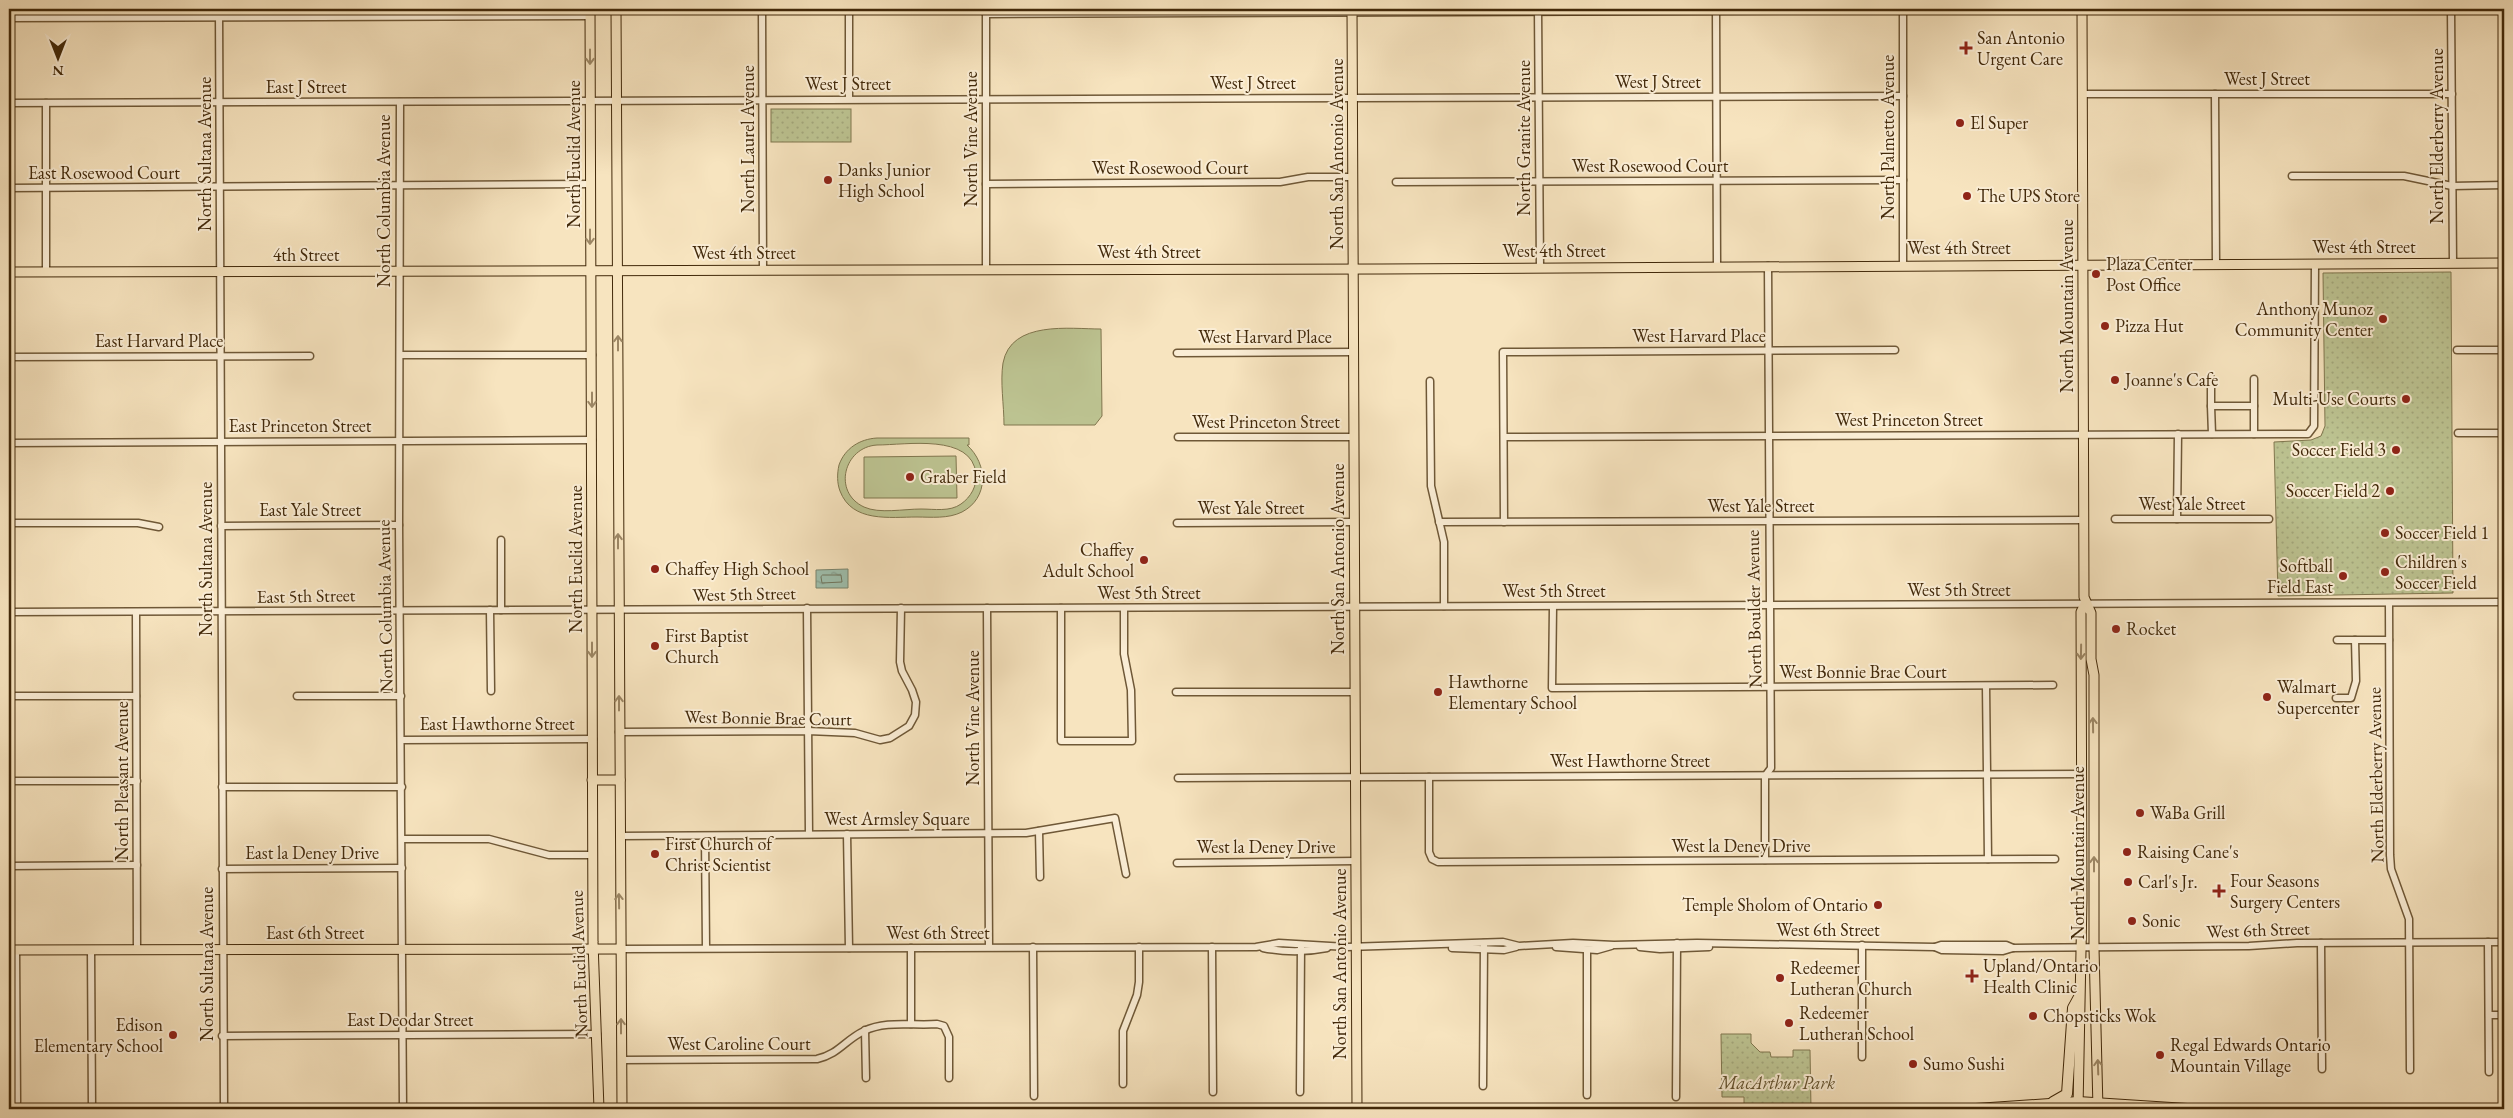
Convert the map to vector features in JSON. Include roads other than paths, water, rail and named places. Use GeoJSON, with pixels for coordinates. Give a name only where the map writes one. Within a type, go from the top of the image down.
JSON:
{"type":"FeatureCollection","features":[{"type":"Feature","properties":{"kind":"highway"},"geometry":{"type":"LineString","coordinates":[[2049,1104],[2067,1094],[2073,1008],[2079,997]]}},
{"type":"Feature","properties":{"kind":"highway"},"geometry":{"type":"LineString","coordinates":[[1976,1109],[2049,1104],[2187,1109]]}},
{"type":"Feature","properties":{"kind":"main road"},"geometry":{"type":"LineString","coordinates":[[616,9],[622,1109]]}},
{"type":"Feature","properties":{"kind":"main road","name":"North Mountain Avenue"},"geometry":{"type":"LineString","coordinates":[[2078,1106],[2082,789],[2081,612],[2085,604],[2082,9]]}},
{"type":"Feature","properties":{"kind":"main road","name":"North San Antonio Avenue"},"geometry":{"type":"LineString","coordinates":[[1352,11],[1357,1109]]}},
{"type":"Feature","properties":{"kind":"main road","name":"North Euclid Avenue"},"geometry":{"type":"LineString","coordinates":[[590,12],[593,949],[599,1109]]}},
{"type":"Feature","properties":{"kind":"main road","name":"West 4th Street"},"geometry":{"type":"LineString","coordinates":[[604,270],[2504,263]]}},
{"type":"Feature","properties":{"kind":"main road","name":"4th Street"},"geometry":{"type":"LineString","coordinates":[[9,272],[604,270]]}},
{"type":"Feature","properties":{"kind":"main road","name":"North Mountain Avenue"},"geometry":{"type":"LineString","coordinates":[[2085,604],[2091,613],[2091,659],[2094,676],[2094,948],[2098,1106]]}},
{"type":"Feature","properties":{"kind":"main road"},"geometry":{"type":"LineString","coordinates":[[2082,770],[2094,774],[2082,789]]}},
{"type":"Feature","properties":{"kind":"main road"},"geometry":{"type":"LineString","coordinates":[[592,780],[620,780]]}},
{"type":"Feature","properties":{"kind":"main road","name":"East 6th Street"},"geometry":{"type":"LineString","coordinates":[[12,950],[621,949]]}},
{"type":"Feature","properties":{"kind":"street","name":"North Laurel Avenue"},"geometry":{"type":"LineString","coordinates":[[762,9],[763,269]]}},
{"type":"Feature","properties":{"kind":"street"},"geometry":{"type":"LineString","coordinates":[[848,9],[849,99]]}},
{"type":"Feature","properties":{"kind":"street"},"geometry":{"type":"LineString","coordinates":[[2082,9],[2269,10]]}},
{"type":"Feature","properties":{"kind":"street","name":"North Elderberry Avenue"},"geometry":{"type":"LineString","coordinates":[[2451,9],[2453,263]]}},
{"type":"Feature","properties":{"kind":"street","name":"North Granite Avenue"},"geometry":{"type":"LineString","coordinates":[[1538,10],[1540,267]]}},
{"type":"Feature","properties":{"kind":"street"},"geometry":{"type":"LineString","coordinates":[[1716,10],[1717,266]]}},
{"type":"Feature","properties":{"kind":"street"},"geometry":{"type":"LineString","coordinates":[[986,12],[1903,10]]}},
{"type":"Feature","properties":{"kind":"street","name":"North Palmetto Avenue"},"geometry":{"type":"LineString","coordinates":[[1903,10],[1903,265]]}},
{"type":"Feature","properties":{"kind":"street"},"geometry":{"type":"LineString","coordinates":[[9,18],[219,12],[590,12]]}},
{"type":"Feature","properties":{"kind":"street","name":"North Sultana Avenue"},"geometry":{"type":"LineString","coordinates":[[219,12],[222,1036],[224,1109]]}},
{"type":"Feature","properties":{"kind":"street","name":"North Vine Avenue"},"geometry":{"type":"LineString","coordinates":[[986,12],[986,269]]}},
{"type":"Feature","properties":{"kind":"street","name":"West J Street"},"geometry":{"type":"LineString","coordinates":[[2082,94],[2452,94]]}},
{"type":"Feature","properties":{"kind":"street"},"geometry":{"type":"LineString","coordinates":[[2214,94],[2216,264]]}},
{"type":"Feature","properties":{"kind":"street","name":"West J Street"},"geometry":{"type":"LineString","coordinates":[[603,100],[1903,96]]}},
{"type":"Feature","properties":{"kind":"street","name":"East J Street"},"geometry":{"type":"LineString","coordinates":[[9,103],[603,100]]}},
{"type":"Feature","properties":{"kind":"street","name":"North Columbia Avenue"},"geometry":{"type":"LineString","coordinates":[[400,102],[399,525],[403,1109]]}},
{"type":"Feature","properties":{"kind":"street"},"geometry":{"type":"LineString","coordinates":[[46,103],[46,272]]}},
{"type":"Feature","properties":{"kind":"street","name":"West Rosewood Court"},"geometry":{"type":"LineString","coordinates":[[986,184],[1280,182],[1308,176],[1353,176]]}},
{"type":"Feature","properties":{"kind":"street"},"geometry":{"type":"LineString","coordinates":[[2292,176],[2404,176],[2452,186],[2504,185]]}},
{"type":"Feature","properties":{"kind":"street","name":"West Rosewood Court"},"geometry":{"type":"LineString","coordinates":[[1396,182],[1903,180]]}},
{"type":"Feature","properties":{"kind":"street","name":"East Rosewood Court"},"geometry":{"type":"LineString","coordinates":[[9,188],[590,184]]}},
{"type":"Feature","properties":{"kind":"street","name":"West Princeton Street"},"geometry":{"type":"LineString","coordinates":[[1504,437],[2308,434],[2314,426],[2315,264]]}},
{"type":"Feature","properties":{"kind":"street","name":"North Boulder Avenue"},"geometry":{"type":"LineString","coordinates":[[1765,860],[1765,776],[1771,768],[1768,521],[1768,266]]}},
{"type":"Feature","properties":{"kind":"street","name":"West Harvard Place"},"geometry":{"type":"LineString","coordinates":[[1504,437],[1503,352],[1894,350]]}},
{"type":"Feature","properties":{"kind":"street"},"geometry":{"type":"LineString","coordinates":[[2457,350],[2504,350]]}},
{"type":"Feature","properties":{"kind":"street","name":"West Harvard Place"},"geometry":{"type":"LineString","coordinates":[[1177,353],[1354,352]]}},
{"type":"Feature","properties":{"kind":"street"},"geometry":{"type":"LineString","coordinates":[[400,355],[592,355]]}},
{"type":"Feature","properties":{"kind":"street","name":"East Harvard Place"},"geometry":{"type":"LineString","coordinates":[[9,357],[310,356]]}},
{"type":"Feature","properties":{"kind":"street"},"geometry":{"type":"LineString","coordinates":[[2210,378],[2212,434]]}},
{"type":"Feature","properties":{"kind":"street"},"geometry":{"type":"LineString","coordinates":[[2254,379],[2254,434]]}},
{"type":"Feature","properties":{"kind":"street"},"geometry":{"type":"LineString","coordinates":[[1430,381],[1431,486],[1444,542],[1444,606]]}},
{"type":"Feature","properties":{"kind":"street"},"geometry":{"type":"LineString","coordinates":[[2211,406],[2254,406]]}},
{"type":"Feature","properties":{"kind":"street"},"geometry":{"type":"LineString","coordinates":[[2458,433],[2504,433]]}},
{"type":"Feature","properties":{"kind":"street"},"geometry":{"type":"LineString","coordinates":[[2177,519],[2178,434]]}},
{"type":"Feature","properties":{"kind":"street","name":"West Princeton Street"},"geometry":{"type":"LineString","coordinates":[[1178,437],[1354,437]]}},
{"type":"Feature","properties":{"kind":"street"},"geometry":{"type":"LineString","coordinates":[[1504,437],[1504,522]]}},
{"type":"Feature","properties":{"kind":"street","name":"East Princeton Street"},"geometry":{"type":"LineString","coordinates":[[9,443],[592,440]]}},
{"type":"Feature","properties":{"kind":"street","name":"West Yale Street"},"geometry":{"type":"LineString","coordinates":[[2115,519],[2269,519]]}},
{"type":"Feature","properties":{"kind":"street","name":"West Yale Street"},"geometry":{"type":"LineString","coordinates":[[1439,522],[2084,520]]}},
{"type":"Feature","properties":{"kind":"street","name":"West Yale Street"},"geometry":{"type":"LineString","coordinates":[[1177,523],[1354,522]]}},
{"type":"Feature","properties":{"kind":"street"},"geometry":{"type":"LineString","coordinates":[[9,523],[138,523],[159,526]]}},
{"type":"Feature","properties":{"kind":"street","name":"East Yale Street"},"geometry":{"type":"LineString","coordinates":[[221,526],[399,525]]}},
{"type":"Feature","properties":{"kind":"street"},"geometry":{"type":"LineString","coordinates":[[501,540],[501,610]]}},
{"type":"Feature","properties":{"kind":"street","name":"West 5th Street"},"geometry":{"type":"LineString","coordinates":[[604,610],[2504,602]]}},
{"type":"Feature","properties":{"kind":"street","name":"North Elderberry Avenue"},"geometry":{"type":"LineString","coordinates":[[2389,603],[2390,855],[2391,868],[2409,919],[2411,943],[2410,1070]]}},
{"type":"Feature","properties":{"kind":"street","name":"West Bonnie Brae Court"},"geometry":{"type":"LineString","coordinates":[[1553,607],[1552,688],[2053,685]]}},
{"type":"Feature","properties":{"kind":"street"},"geometry":{"type":"LineString","coordinates":[[807,608],[809,834]]}},
{"type":"Feature","properties":{"kind":"street","name":"West Bonnie Brae Court"},"geometry":{"type":"LineString","coordinates":[[619,732],[808,731],[855,733],[880,740],[890,738],[909,726],[915,715],[916,702],[902,672],[900,662],[901,608]]}},
{"type":"Feature","properties":{"kind":"street","name":"North Vine Avenue"},"geometry":{"type":"LineString","coordinates":[[987,608],[989,947]]}},
{"type":"Feature","properties":{"kind":"street"},"geometry":{"type":"LineString","coordinates":[[1061,608],[1061,741],[1132,741],[1131,690],[1124,654],[1124,608]]}},
{"type":"Feature","properties":{"kind":"street"},"geometry":{"type":"LineString","coordinates":[[490,610],[490,691]]}},
{"type":"Feature","properties":{"kind":"street","name":"East 5th Street"},"geometry":{"type":"LineString","coordinates":[[9,612],[604,610]]}},
{"type":"Feature","properties":{"kind":"street","name":"North Pleasant Avenue"},"geometry":{"type":"LineString","coordinates":[[136,612],[137,950]]}},
{"type":"Feature","properties":{"kind":"street"},"geometry":{"type":"LineString","coordinates":[[2337,640],[2389,640]]}},
{"type":"Feature","properties":{"kind":"street"},"geometry":{"type":"LineString","coordinates":[[2336,698],[2351,698],[2356,681],[2355,640]]}},
{"type":"Feature","properties":{"kind":"street"},"geometry":{"type":"LineString","coordinates":[[1986,686],[1988,859]]}},
{"type":"Feature","properties":{"kind":"street"},"geometry":{"type":"LineString","coordinates":[[1176,692],[1355,692]]}},
{"type":"Feature","properties":{"kind":"street"},"geometry":{"type":"LineString","coordinates":[[9,696],[136,696]]}},
{"type":"Feature","properties":{"kind":"street"},"geometry":{"type":"LineString","coordinates":[[297,696],[401,696]]}},
{"type":"Feature","properties":{"kind":"street","name":"East Hawthorne Street"},"geometry":{"type":"LineString","coordinates":[[401,740],[593,739]]}},
{"type":"Feature","properties":{"kind":"street","name":"West Hawthorne Street"},"geometry":{"type":"LineString","coordinates":[[1178,778],[1765,776],[1987,774],[2082,770]]}},
{"type":"Feature","properties":{"kind":"street","name":"West la Deney Drive"},"geometry":{"type":"LineString","coordinates":[[1429,777],[1430,856],[1438,862],[2055,859]]}},
{"type":"Feature","properties":{"kind":"street"},"geometry":{"type":"LineString","coordinates":[[9,781],[136,781]]}},
{"type":"Feature","properties":{"kind":"street"},"geometry":{"type":"LineString","coordinates":[[222,787],[402,787]]}},
{"type":"Feature","properties":{"kind":"street","name":"West Armsley Square"},"geometry":{"type":"LineString","coordinates":[[620,836],[988,834],[1039,831],[1115,818],[1126,874]]}},
{"type":"Feature","properties":{"kind":"street"},"geometry":{"type":"LineString","coordinates":[[1039,831],[1040,877]]}},
{"type":"Feature","properties":{"kind":"street"},"geometry":{"type":"LineString","coordinates":[[847,834],[849,948]]}},
{"type":"Feature","properties":{"kind":"street"},"geometry":{"type":"LineString","coordinates":[[705,836],[706,948]]}},
{"type":"Feature","properties":{"kind":"street","name":"East la Deney Drive"},"geometry":{"type":"LineString","coordinates":[[402,839],[490,839],[549,855],[593,855]]}},
{"type":"Feature","properties":{"kind":"street","name":"West la Deney Drive"},"geometry":{"type":"LineString","coordinates":[[1177,862],[1356,861]]}},
{"type":"Feature","properties":{"kind":"street"},"geometry":{"type":"LineString","coordinates":[[9,866],[137,865]]}},
{"type":"Feature","properties":{"kind":"street","name":"East la Deney Drive"},"geometry":{"type":"LineString","coordinates":[[222,868],[402,868]]}},
{"type":"Feature","properties":{"kind":"street","name":"West 6th Street"},"geometry":{"type":"LineString","coordinates":[[621,949],[1256,947],[1279,943],[1301,947],[1312,944],[1331,947],[1484,946],[1503,942],[1519,946],[1549,946],[1587,950],[1614,945]]}},
{"type":"Feature","properties":{"kind":"street"},"geometry":{"type":"LineString","coordinates":[[2488,942],[2489,1072]]}},
{"type":"Feature","properties":{"kind":"street","name":"West 6th Street"},"geometry":{"type":"LineString","coordinates":[[1549,946],[1573,943],[1677,946],[1862,945],[1935,947],[2006,945],[2013,948],[2094,948],[2321,943],[2504,942]]}},
{"type":"Feature","properties":{"kind":"street"},"geometry":{"type":"LineString","coordinates":[[2321,943],[2322,1069]]}},
{"type":"Feature","properties":{"kind":"street"},"geometry":{"type":"LineString","coordinates":[[1862,945],[1862,1057]]}},
{"type":"Feature","properties":{"kind":"street"},"geometry":{"type":"LineString","coordinates":[[1483,1086],[1484,946]]}},
{"type":"Feature","properties":{"kind":"street"},"geometry":{"type":"LineString","coordinates":[[1676,1097],[1677,946]]}},
{"type":"Feature","properties":{"kind":"street"},"geometry":{"type":"LineString","coordinates":[[1032,947],[1034,1096]]}},
{"type":"Feature","properties":{"kind":"street"},"geometry":{"type":"LineString","coordinates":[[1123,1084],[1123,1032],[1138,988],[1139,947]]}},
{"type":"Feature","properties":{"kind":"street"},"geometry":{"type":"LineString","coordinates":[[1212,947],[1213,1092]]}},
{"type":"Feature","properties":{"kind":"street"},"geometry":{"type":"LineString","coordinates":[[1300,1092],[1301,947]]}},
{"type":"Feature","properties":{"kind":"street"},"geometry":{"type":"LineString","coordinates":[[911,1024],[912,948]]}},
{"type":"Feature","properties":{"kind":"street"},"geometry":{"type":"LineString","coordinates":[[12,950],[17,1102]]}},
{"type":"Feature","properties":{"kind":"street"},"geometry":{"type":"LineString","coordinates":[[91,950],[92,1109]]}},
{"type":"Feature","properties":{"kind":"street"},"geometry":{"type":"LineString","coordinates":[[1587,950],[1587,1096]]}},
{"type":"Feature","properties":{"kind":"street"},"geometry":{"type":"LineString","coordinates":[[2488,1015],[2504,1015]]}},
{"type":"Feature","properties":{"kind":"street","name":"West Caroline Court"},"geometry":{"type":"LineString","coordinates":[[622,1060],[817,1059],[835,1053],[865,1030],[878,1026],[938,1024],[947,1030],[949,1037],[949,1078]]}},
{"type":"Feature","properties":{"kind":"street"},"geometry":{"type":"LineString","coordinates":[[865,1030],[866,1078]]}},
{"type":"Feature","properties":{"kind":"street","name":"East Deodar Street"},"geometry":{"type":"LineString","coordinates":[[222,1036],[597,1034]]}},
{"type":"Feature","properties":{"kind":"water"},"geometry":{"type":"Polygon","coordinates":[[[848,569],[848,588],[816,588],[816,570],[848,569]]]}},
{"type":"Feature","properties":{"kind":"place","name":"San Antonio Urgent Care"},"geometry":{"type":"Point","coordinates":[1966,48]}},
{"type":"Feature","properties":{"kind":"place","name":"El Super"},"geometry":{"type":"Point","coordinates":[1960,123]}},
{"type":"Feature","properties":{"kind":"place","name":"Danks Junior High School"},"geometry":{"type":"Point","coordinates":[828,180]}},
{"type":"Feature","properties":{"kind":"place","name":"The UPS Store"},"geometry":{"type":"Point","coordinates":[1967,196]}},
{"type":"Feature","properties":{"kind":"place","name":"Plaza Center Post Office"},"geometry":{"type":"Point","coordinates":[2096,274]}},
{"type":"Feature","properties":{"kind":"place","name":"Anthony Munoz Community Center"},"geometry":{"type":"Point","coordinates":[2383,319]}},
{"type":"Feature","properties":{"kind":"place","name":"Pizza Hut"},"geometry":{"type":"Point","coordinates":[2105,326]}},
{"type":"Feature","properties":{"kind":"place","name":"Joanne's Cafe"},"geometry":{"type":"Point","coordinates":[2115,380]}},
{"type":"Feature","properties":{"kind":"place","name":"Multi-Use Courts"},"geometry":{"type":"Point","coordinates":[2406,399]}},
{"type":"Feature","properties":{"kind":"place","name":"Soccer Field 3"},"geometry":{"type":"Point","coordinates":[2396,450]}},
{"type":"Feature","properties":{"kind":"place","name":"Graber Field"},"geometry":{"type":"Point","coordinates":[910,477]}},
{"type":"Feature","properties":{"kind":"place","name":"Soccer Field 2"},"geometry":{"type":"Point","coordinates":[2390,491]}},
{"type":"Feature","properties":{"kind":"place","name":"Soccer Field 1"},"geometry":{"type":"Point","coordinates":[2385,533]}},
{"type":"Feature","properties":{"kind":"place","name":"Chaffey Adult School"},"geometry":{"type":"Point","coordinates":[1144,560]}},
{"type":"Feature","properties":{"kind":"place","name":"Chaffey High School"},"geometry":{"type":"Point","coordinates":[655,569]}},
{"type":"Feature","properties":{"kind":"place","name":"Children's Soccer Field"},"geometry":{"type":"Point","coordinates":[2385,572]}},
{"type":"Feature","properties":{"kind":"place","name":"Softball Field East"},"geometry":{"type":"Point","coordinates":[2343,576]}},
{"type":"Feature","properties":{"kind":"place","name":"Rocket"},"geometry":{"type":"Point","coordinates":[2116,629]}},
{"type":"Feature","properties":{"kind":"place","name":"First Baptist Church"},"geometry":{"type":"Point","coordinates":[655,646]}},
{"type":"Feature","properties":{"kind":"place","name":"Hawthorne Elementary School"},"geometry":{"type":"Point","coordinates":[1438,692]}},
{"type":"Feature","properties":{"kind":"place","name":"Walmart Supercenter"},"geometry":{"type":"Point","coordinates":[2267,697]}},
{"type":"Feature","properties":{"kind":"place","name":"WaBa Grill"},"geometry":{"type":"Point","coordinates":[2140,813]}},
{"type":"Feature","properties":{"kind":"place","name":"Raising Cane's"},"geometry":{"type":"Point","coordinates":[2127,852]}},
{"type":"Feature","properties":{"kind":"place","name":"First Church of Christ Scientist"},"geometry":{"type":"Point","coordinates":[655,854]}},
{"type":"Feature","properties":{"kind":"place","name":"Carl's Jr."},"geometry":{"type":"Point","coordinates":[2128,882]}},
{"type":"Feature","properties":{"kind":"place","name":"Four Seasons Surgery Centers"},"geometry":{"type":"Point","coordinates":[2219,891]}},
{"type":"Feature","properties":{"kind":"place","name":"Temple Sholom of Ontario"},"geometry":{"type":"Point","coordinates":[1878,905]}},
{"type":"Feature","properties":{"kind":"place","name":"Sonic"},"geometry":{"type":"Point","coordinates":[2132,921]}},
{"type":"Feature","properties":{"kind":"place","name":"Upland/Ontario Health Clinic"},"geometry":{"type":"Point","coordinates":[1972,976]}},
{"type":"Feature","properties":{"kind":"place","name":"Redeemer Lutheran Church"},"geometry":{"type":"Point","coordinates":[1780,978]}},
{"type":"Feature","properties":{"kind":"place","name":"Chopsticks Wok"},"geometry":{"type":"Point","coordinates":[2033,1016]}},
{"type":"Feature","properties":{"kind":"place","name":"Redeemer Lutheran School"},"geometry":{"type":"Point","coordinates":[1789,1023]}},
{"type":"Feature","properties":{"kind":"place","name":"Edison Elementary School"},"geometry":{"type":"Point","coordinates":[173,1035]}},
{"type":"Feature","properties":{"kind":"place","name":"Regal Edwards Ontario Mountain Village"},"geometry":{"type":"Point","coordinates":[2160,1055]}},
{"type":"Feature","properties":{"kind":"place","name":"Sumo Sushi"},"geometry":{"type":"Point","coordinates":[1913,1064]}},
{"type":"Feature","properties":{"kind":"park label","name":"MacArthur Park"},"geometry":{"type":"Point","coordinates":[1777,1083]}}]}
